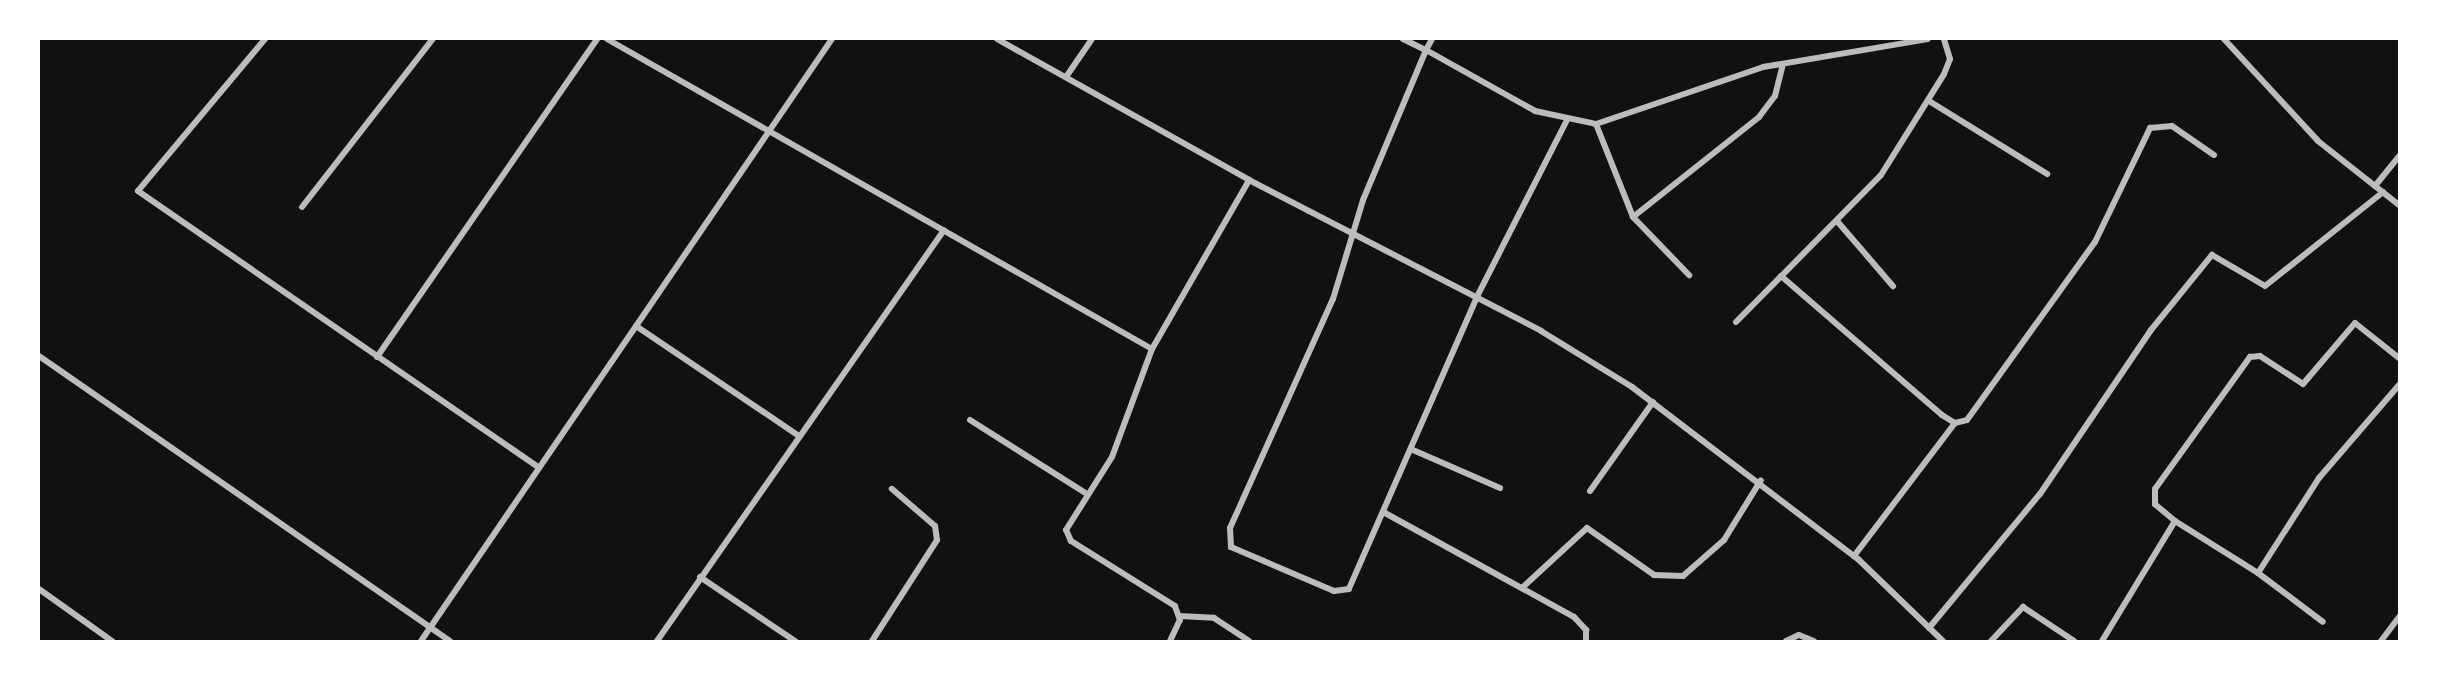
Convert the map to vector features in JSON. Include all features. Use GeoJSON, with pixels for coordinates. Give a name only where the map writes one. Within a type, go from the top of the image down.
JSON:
{"type":"FeatureCollection","features":[{"type":"Feature","properties":{"kind":"street"},"geometry":{"type":"LineString","coordinates":[[265,39],[138,191],[539,468]]}},
{"type":"Feature","properties":{"kind":"street"},"geometry":{"type":"LineString","coordinates":[[302,207],[433,39]]}},
{"type":"Feature","properties":{"kind":"street"},"geometry":{"type":"LineString","coordinates":[[377,357],[597,39]]}},
{"type":"Feature","properties":{"kind":"street"},"geometry":{"type":"LineString","coordinates":[[607,39],[1152,349]]}},
{"type":"Feature","properties":{"kind":"street"},"geometry":{"type":"LineString","coordinates":[[421,641],[832,39]]}},
{"type":"Feature","properties":{"kind":"street"},"geometry":{"type":"LineString","coordinates":[[997,39],[1249,180],[1478,297],[1653,402],[1761,480],[1854,556],[1943,641]]}},
{"type":"Feature","properties":{"kind":"street"},"geometry":{"type":"LineString","coordinates":[[1066,77],[1092,39]]}},
{"type":"Feature","properties":{"kind":"street"},"geometry":{"type":"LineString","coordinates":[[1403,39],[1534,111],[1567,120],[1596,124],[1783,64],[1928,39]]}},
{"type":"Feature","properties":{"kind":"street"},"geometry":{"type":"LineString","coordinates":[[1432,39],[1353,232],[1333,299],[1228,541],[1237,550],[1340,592],[1354,583],[1478,297],[1567,120]]}},
{"type":"Feature","properties":{"kind":"street"},"geometry":{"type":"LineString","coordinates":[[1736,322],[1881,175],[1929,101],[1950,58],[1944,39]]}},
{"type":"Feature","properties":{"kind":"street"},"geometry":{"type":"LineString","coordinates":[[2224,39],[2318,141],[2399,205]]}},
{"type":"Feature","properties":{"kind":"street"},"geometry":{"type":"LineString","coordinates":[[1633,217],[1759,117],[1775,96],[1783,64]]}},
{"type":"Feature","properties":{"kind":"street"},"geometry":{"type":"LineString","coordinates":[[1929,101],[2047,174]]}},
{"type":"Feature","properties":{"kind":"street"},"geometry":{"type":"LineString","coordinates":[[1596,124],[1633,217],[1689,275]]}},
{"type":"Feature","properties":{"kind":"street"},"geometry":{"type":"LineString","coordinates":[[1854,556],[1955,423],[1976,414],[2095,242],[2150,128],[2172,126],[2214,155]]}},
{"type":"Feature","properties":{"kind":"street"},"geometry":{"type":"LineString","coordinates":[[2375,186],[2399,156]]}},
{"type":"Feature","properties":{"kind":"street"},"geometry":{"type":"LineString","coordinates":[[1170,641],[1179,616],[1175,606],[1068,538],[1069,522],[1123,434],[1152,349],[1249,180]]}},
{"type":"Feature","properties":{"kind":"street"},"geometry":{"type":"LineString","coordinates":[[1929,628],[2040,494],[2151,330],[2212,255],[2265,286],[2383,192]]}},
{"type":"Feature","properties":{"kind":"street"},"geometry":{"type":"LineString","coordinates":[[1837,221],[1893,286]]}},
{"type":"Feature","properties":{"kind":"street"},"geometry":{"type":"LineString","coordinates":[[657,641],[944,230]]}},
{"type":"Feature","properties":{"kind":"street"},"geometry":{"type":"LineString","coordinates":[[1781,276],[1955,423]]}},
{"type":"Feature","properties":{"kind":"street"},"geometry":{"type":"LineString","coordinates":[[2323,622],[2258,573],[2175,521],[2155,504],[2155,489],[2250,357],[2260,356],[2303,384],[2355,323],[2399,358]]}},
{"type":"Feature","properties":{"kind":"street"},"geometry":{"type":"LineString","coordinates":[[636,326],[799,436]]}},
{"type":"Feature","properties":{"kind":"street"},"geometry":{"type":"LineString","coordinates":[[39,356],[450,641]]}},
{"type":"Feature","properties":{"kind":"street"},"geometry":{"type":"LineString","coordinates":[[2258,573],[2319,478],[2399,385]]}},
{"type":"Feature","properties":{"kind":"street"},"geometry":{"type":"LineString","coordinates":[[1590,491],[1653,402]]}},
{"type":"Feature","properties":{"kind":"street"},"geometry":{"type":"LineString","coordinates":[[970,420],[1087,494]]}},
{"type":"Feature","properties":{"kind":"street"},"geometry":{"type":"LineString","coordinates":[[1413,450],[1500,488]]}},
{"type":"Feature","properties":{"kind":"street"},"geometry":{"type":"LineString","coordinates":[[1523,587],[1587,528],[1654,575],[1683,576],[1724,540],[1761,480]]}},
{"type":"Feature","properties":{"kind":"street"},"geometry":{"type":"LineString","coordinates":[[872,641],[938,535],[935,526],[892,489]]}},
{"type":"Feature","properties":{"kind":"street"},"geometry":{"type":"LineString","coordinates":[[1385,513],[1574,617],[1586,630],[1586,641]]}},
{"type":"Feature","properties":{"kind":"street"},"geometry":{"type":"LineString","coordinates":[[2102,641],[2175,521]]}},
{"type":"Feature","properties":{"kind":"street"},"geometry":{"type":"LineString","coordinates":[[700,577],[795,641]]}},
{"type":"Feature","properties":{"kind":"street"},"geometry":{"type":"LineString","coordinates":[[39,589],[112,641]]}},
{"type":"Feature","properties":{"kind":"street"},"geometry":{"type":"LineString","coordinates":[[1991,641],[2023,608],[2074,641]]}},
{"type":"Feature","properties":{"kind":"street"},"geometry":{"type":"LineString","coordinates":[[1179,616],[1214,618],[1249,641]]}},
{"type":"Feature","properties":{"kind":"street"},"geometry":{"type":"LineString","coordinates":[[2381,641],[2399,617]]}},
{"type":"Feature","properties":{"kind":"street"},"geometry":{"type":"LineString","coordinates":[[1786,641],[1799,635],[1814,641]]}}]}
